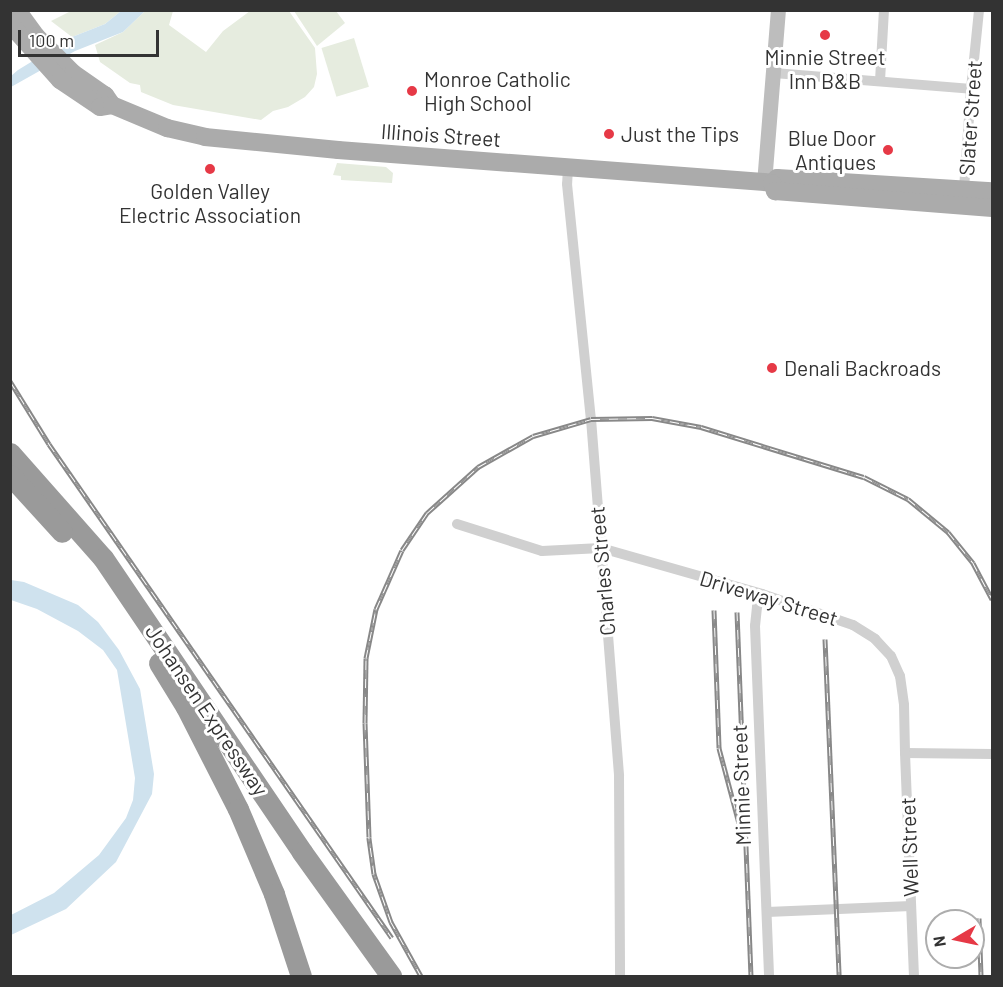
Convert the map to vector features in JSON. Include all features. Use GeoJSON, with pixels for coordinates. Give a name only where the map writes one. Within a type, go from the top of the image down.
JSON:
{"type":"FeatureCollection","features":[{"type":"Feature","properties":{"kind":"highway"},"geometry":{"type":"LineString","coordinates":[[10,437],[40,472],[103,558]]}},
{"type":"Feature","properties":{"kind":"highway","name":"Johansen Expressway"},"geometry":{"type":"LineString","coordinates":[[10,453],[103,558],[296,843],[391,976]]}},
{"type":"Feature","properties":{"kind":"highway","name":"Johansen Expressway"},"geometry":{"type":"LineString","coordinates":[[10,475],[34,499],[109,591],[186,707],[238,808],[260,858],[301,976]]}},
{"type":"Feature","properties":{"kind":"highway"},"geometry":{"type":"LineString","coordinates":[[10,480],[34,499]]}},
{"type":"Feature","properties":{"kind":"main road","name":"Illinois Street"},"geometry":{"type":"LineString","coordinates":[[17,10],[30,39]]}},
{"type":"Feature","properties":{"kind":"main road"},"geometry":{"type":"LineString","coordinates":[[768,183],[778,10]]}},
{"type":"Feature","properties":{"kind":"main road","name":"Illinois Street"},"geometry":{"type":"LineString","coordinates":[[10,24],[30,39],[66,77],[100,107],[112,105],[167,128],[206,137],[338,150],[768,183],[777,178],[993,191]]}},
{"type":"Feature","properties":{"kind":"main road","name":"Illinois Street"},"geometry":{"type":"LineString","coordinates":[[768,183],[775,191],[993,208]]}},
{"type":"Feature","properties":{"kind":"street"},"geometry":{"type":"LineString","coordinates":[[880,81],[884,10]]}},
{"type":"Feature","properties":{"kind":"street","name":"Slater Street"},"geometry":{"type":"LineString","coordinates":[[964,189],[970,89],[979,10]]}},
{"type":"Feature","properties":{"kind":"street"},"geometry":{"type":"LineString","coordinates":[[774,73],[970,89]]}},
{"type":"Feature","properties":{"kind":"street","name":"Charles Street"},"geometry":{"type":"LineString","coordinates":[[568,167],[567,184],[588,385],[619,776],[620,976]]}},
{"type":"Feature","properties":{"kind":"street","name":"Driveway Street"},"geometry":{"type":"LineString","coordinates":[[457,524],[542,551],[601,548],[762,594],[853,625],[875,639],[891,656],[900,676],[905,753]]}},
{"type":"Feature","properties":{"kind":"street","name":"Minnie Street"},"geometry":{"type":"LineString","coordinates":[[762,594],[757,607],[756,626],[769,976]]}},
{"type":"Feature","properties":{"kind":"street"},"geometry":{"type":"LineString","coordinates":[[905,753],[993,754]]}},
{"type":"Feature","properties":{"kind":"street","name":"Well Street"},"geometry":{"type":"LineString","coordinates":[[905,753],[914,976]]}},
{"type":"Feature","properties":{"kind":"street"},"geometry":{"type":"LineString","coordinates":[[767,912],[911,906]]}},
{"type":"Feature","properties":{"kind":"shaded area"},"geometry":{"type":"Polygon","coordinates":[[[71,11],[121,11],[105,24],[72,37],[51,21],[71,11]]]}},
{"type":"Feature","properties":{"kind":"shaded area"},"geometry":{"type":"Polygon","coordinates":[[[145,11],[173,11],[169,25],[206,52],[223,31],[250,11],[289,11],[315,48],[317,74],[314,87],[305,97],[288,107],[273,111],[261,120],[173,105],[141,92],[140,85],[130,83],[100,62],[95,45],[123,32],[145,11]]]}},
{"type":"Feature","properties":{"kind":"shaded area"},"geometry":{"type":"Polygon","coordinates":[[[294,11],[336,11],[345,23],[317,46],[294,11]]]}},
{"type":"Feature","properties":{"kind":"shaded area"},"geometry":{"type":"Polygon","coordinates":[[[354,38],[369,87],[336,97],[321,48],[354,38]]]}},
{"type":"Feature","properties":{"kind":"shaded area"},"geometry":{"type":"Polygon","coordinates":[[[337,163],[386,167],[393,173],[392,183],[341,180],[341,176],[333,175],[337,163]]]}},
{"type":"Feature","properties":{"kind":"water"},"geometry":{"type":"Polygon","coordinates":[[[121,11],[145,11],[123,32],[75,51],[11,87],[11,76],[18,70],[72,37],[105,24],[121,11]]]}},
{"type":"Feature","properties":{"kind":"water"},"geometry":{"type":"Polygon","coordinates":[[[11,580],[24,582],[78,605],[98,622],[119,650],[140,689],[154,774],[152,794],[116,862],[66,909],[11,935],[11,915],[54,893],[99,855],[126,818],[133,800],[135,778],[117,670],[103,650],[78,631],[37,609],[11,600],[11,580]]]}},
{"type":"Feature","properties":{"kind":"railway"},"geometry":{"type":"LineString","coordinates":[[10,381],[49,444],[392,938]]}},
{"type":"Feature","properties":{"kind":"railway"},"geometry":{"type":"LineString","coordinates":[[421,976],[391,922],[374,874],[369,837],[365,723],[366,658],[376,609],[402,550],[427,513],[478,467],[533,436],[591,419],[652,418],[701,427],[864,477],[908,499],[948,532],[973,563],[992,599]]}},
{"type":"Feature","properties":{"kind":"railway"},"geometry":{"type":"LineString","coordinates":[[714,610],[719,748],[739,823]]}},
{"type":"Feature","properties":{"kind":"railway"},"geometry":{"type":"LineString","coordinates":[[737,612],[751,976]]}},
{"type":"Feature","properties":{"kind":"railway"},"geometry":{"type":"LineString","coordinates":[[825,639],[839,976]]}},
{"type":"Feature","properties":{"kind":"railway"},"geometry":{"type":"LineString","coordinates":[[981,969],[981,976]]}},
{"type":"Feature","properties":{"kind":"place","name":"Minnie Street Inn B&B"},"geometry":{"type":"Point","coordinates":[825,35]}},
{"type":"Feature","properties":{"kind":"place","name":"Monroe Catholic High School"},"geometry":{"type":"Point","coordinates":[412,91]}},
{"type":"Feature","properties":{"kind":"place","name":"Just the Tips"},"geometry":{"type":"Point","coordinates":[609,134]}},
{"type":"Feature","properties":{"kind":"place","name":"Blue Door Antiques"},"geometry":{"type":"Point","coordinates":[888,150]}},
{"type":"Feature","properties":{"kind":"place","name":"Golden Valley Electric Association"},"geometry":{"type":"Point","coordinates":[210,169]}},
{"type":"Feature","properties":{"kind":"place","name":"Denali Backroads"},"geometry":{"type":"Point","coordinates":[772,368]}}]}
